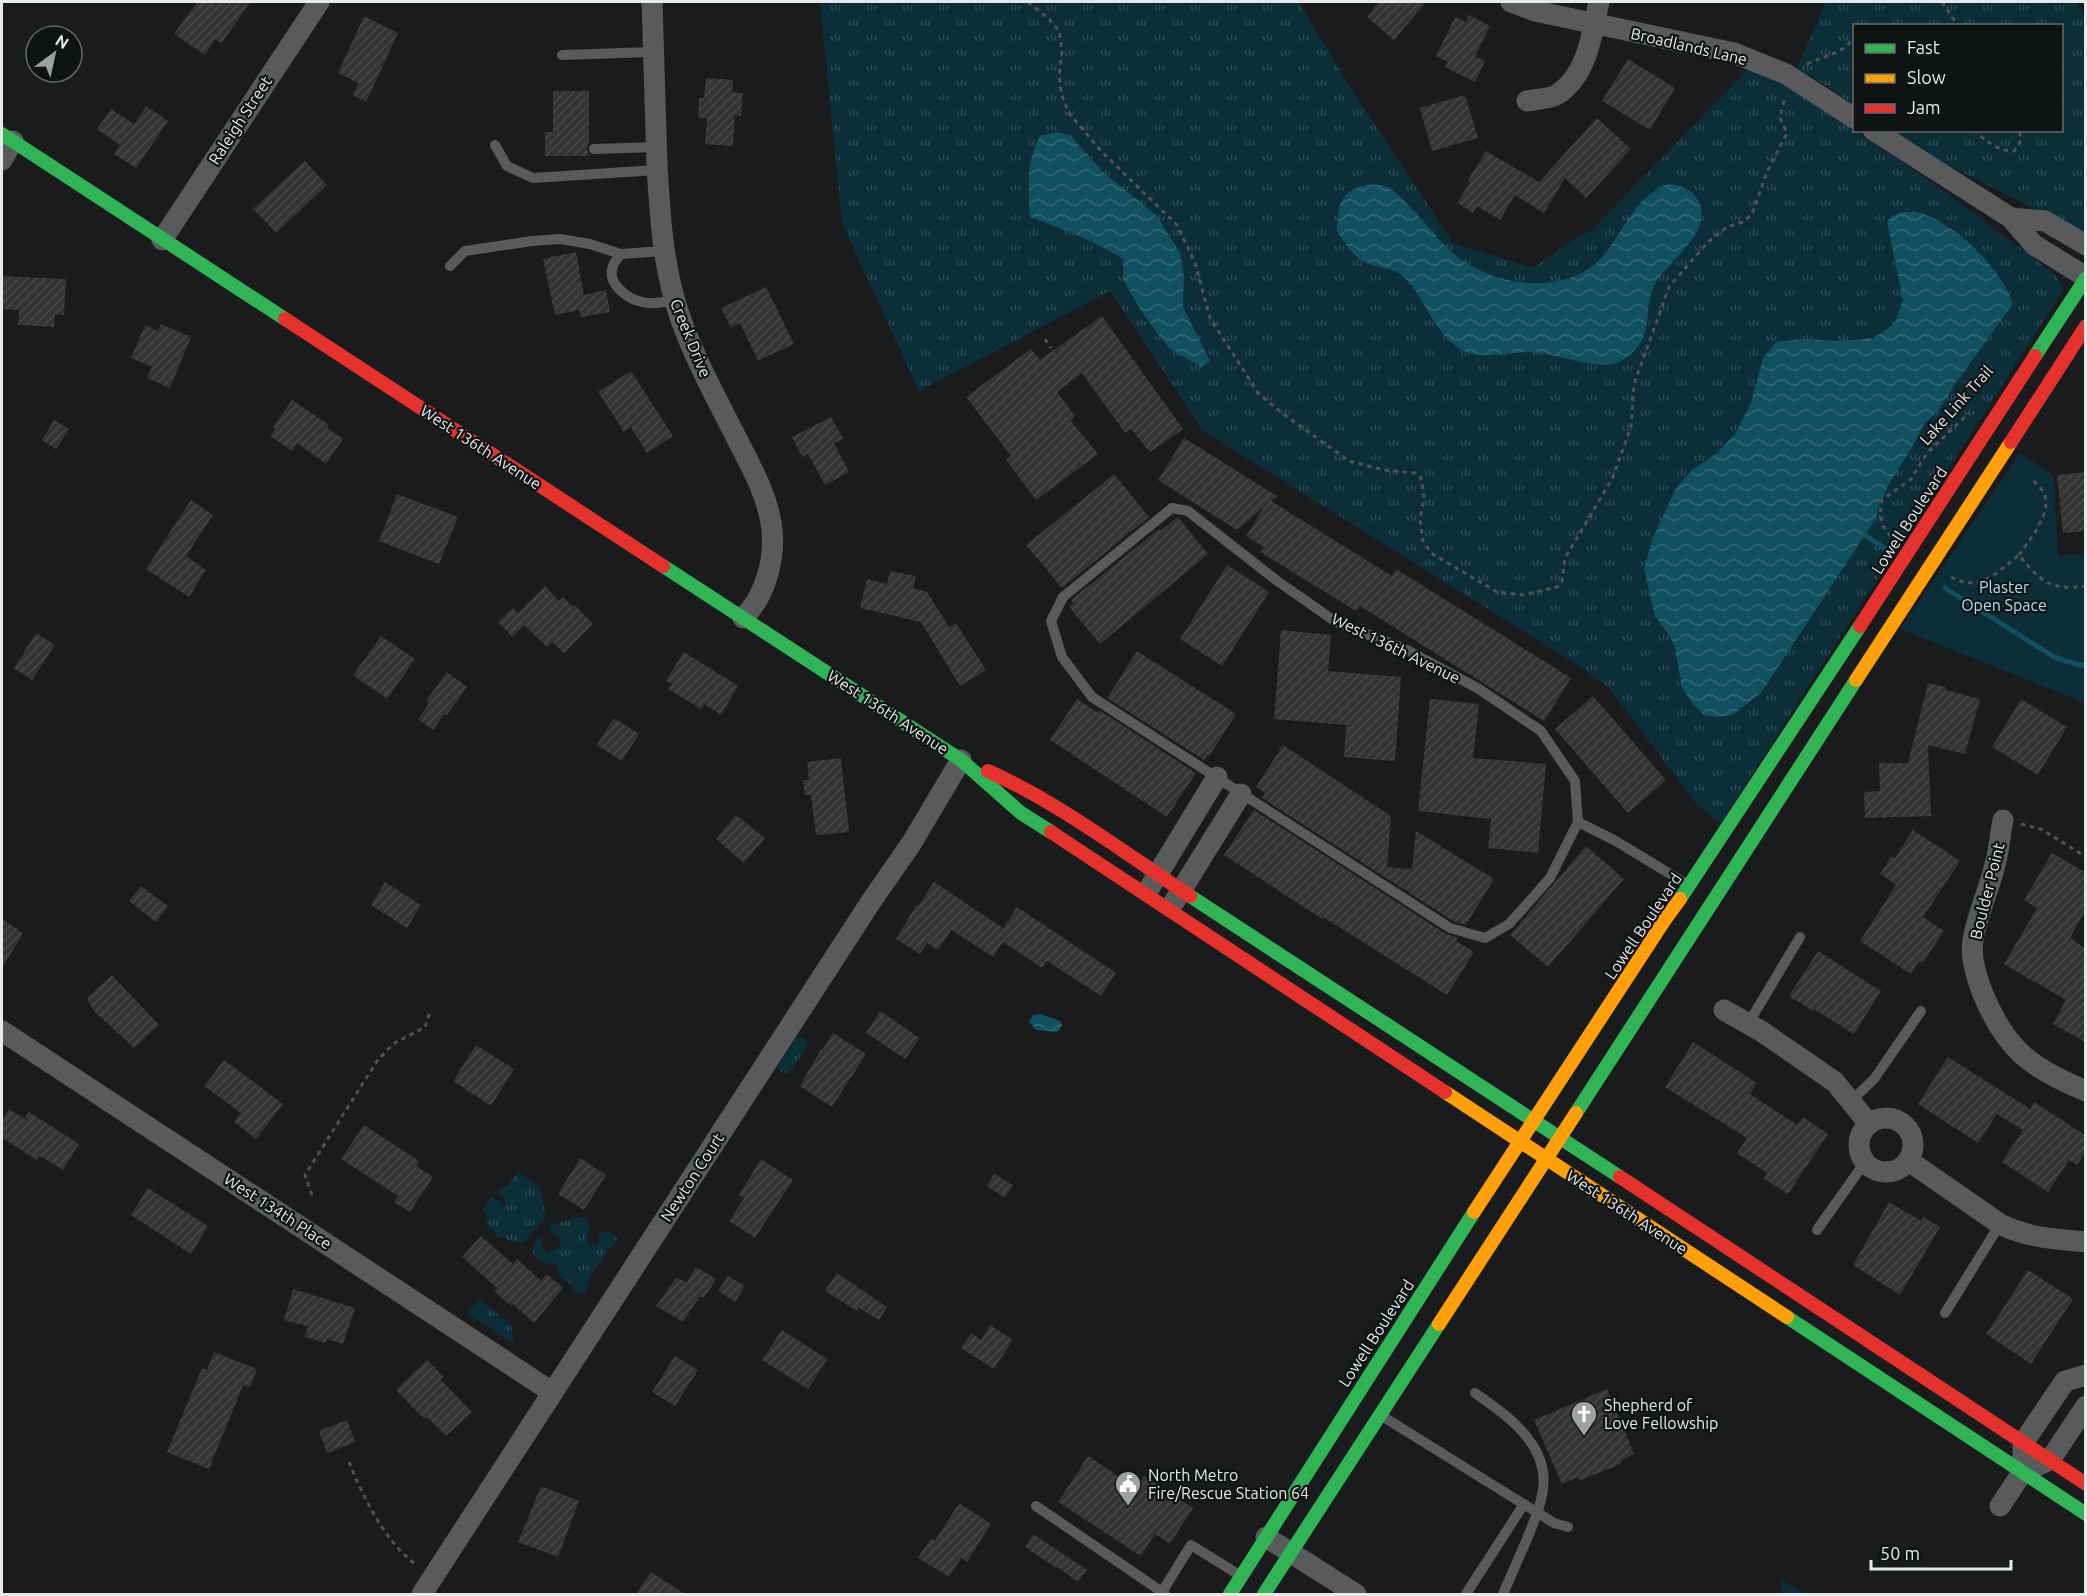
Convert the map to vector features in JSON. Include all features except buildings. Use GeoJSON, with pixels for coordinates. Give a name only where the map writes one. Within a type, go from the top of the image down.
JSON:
{"type":"FeatureCollection","features":[{"type":"Feature","properties":{"kind":"main road","name":"West 136th Avenue"},"geometry":{"type":"LineString","coordinates":[[7,138],[961,760],[1021,813],[2085,1514]]}},
{"type":"Feature","properties":{"kind":"main road","name":"Lowell Boulevard"},"geometry":{"type":"LineString","coordinates":[[1230,1594],[1664,921],[1690,886],[2085,278]]}},
{"type":"Feature","properties":{"kind":"main road"},"geometry":{"type":"LineString","coordinates":[[1264,1594],[2085,326]]}},
{"type":"Feature","properties":{"kind":"main road","name":"West 136th Avenue"},"geometry":{"type":"LineString","coordinates":[[961,760],[1043,798],[2085,1484]]}},
{"type":"Feature","properties":{"kind":"street","name":"Raleigh Street"},"geometry":{"type":"LineString","coordinates":[[162,240],[319,2]]}},
{"type":"Feature","properties":{"kind":"street","name":"Creek Drive"},"geometry":{"type":"LineString","coordinates":[[652,2],[659,210],[664,251],[675,300],[710,385],[753,470],[764,497],[772,528],[771,562],[765,582],[753,606],[743,618]]}},
{"type":"Feature","properties":{"kind":"street","name":"Broadlands Lane"},"geometry":{"type":"LineString","coordinates":[[1511,2],[1535,11],[1734,53],[1786,74],[1853,117]]}},
{"type":"Feature","properties":{"kind":"street"},"geometry":{"type":"LineString","coordinates":[[1527,101],[1557,95],[1574,79],[1588,49],[1599,2]]}},
{"type":"Feature","properties":{"kind":"street"},"geometry":{"type":"LineString","coordinates":[[1876,132],[2011,218],[2034,245],[2085,278]]}},
{"type":"Feature","properties":{"kind":"street"},"geometry":{"type":"LineString","coordinates":[[2,160],[7,138]]}},
{"type":"Feature","properties":{"kind":"street"},"geometry":{"type":"LineString","coordinates":[[2011,218],[2045,221],[2085,245]]}},
{"type":"Feature","properties":{"kind":"street","name":"Newton Court"},"geometry":{"type":"LineString","coordinates":[[422,1594],[872,900],[911,844],[961,760]]}},
{"type":"Feature","properties":{"kind":"street"},"geometry":{"type":"LineString","coordinates":[[1145,895],[1216,777]]}},
{"type":"Feature","properties":{"kind":"street"},"geometry":{"type":"LineString","coordinates":[[1169,910],[1241,794]]}},
{"type":"Feature","properties":{"kind":"street","name":"Boulder Point"},"geometry":{"type":"LineString","coordinates":[[2003,820],[1995,865],[1972,942],[1977,978],[1990,1011],[2010,1044],[2034,1065],[2085,1091]]}},
{"type":"Feature","properties":{"kind":"street"},"geometry":{"type":"LineString","coordinates":[[1724,1010],[1805,1060],[1835,1082],[1869,1124]]}},
{"type":"Feature","properties":{"kind":"street","name":"West 134th Place"},"geometry":{"type":"LineString","coordinates":[[2,1031],[552,1392]]}},
{"type":"Feature","properties":{"kind":"street"},"geometry":{"type":"LineString","coordinates":[[1885,1117],[1902,1122],[1908,1128],[1914,1144],[1909,1161],[1895,1171],[1887,1172],[1879,1171],[1865,1162],[1859,1146],[1863,1130],[1869,1124],[1885,1117]]}},
{"type":"Feature","properties":{"kind":"street"},"geometry":{"type":"LineString","coordinates":[[1909,1161],[2000,1224],[2034,1237],[2085,1242]]}},
{"type":"Feature","properties":{"kind":"street"},"geometry":{"type":"LineString","coordinates":[[2022,1473],[2023,1443],[2065,1381],[2085,1375]]}},
{"type":"Feature","properties":{"kind":"street"},"geometry":{"type":"LineString","coordinates":[[2000,1506],[2022,1473],[2050,1460],[2085,1406]]}},
{"type":"Feature","properties":{"kind":"street"},"geometry":{"type":"LineString","coordinates":[[1266,1537],[1356,1594]]}},
{"type":"Feature","properties":{"kind":"lane"},"geometry":{"type":"LineString","coordinates":[[562,55],[652,52]]}},
{"type":"Feature","properties":{"kind":"lane"},"geometry":{"type":"LineString","coordinates":[[495,145],[507,166],[533,178],[657,170]]}},
{"type":"Feature","properties":{"kind":"lane"},"geometry":{"type":"LineString","coordinates":[[594,149],[656,147]]}},
{"type":"Feature","properties":{"kind":"lane"},"geometry":{"type":"LineString","coordinates":[[450,266],[465,251],[532,241],[560,240],[590,244],[621,254],[664,251]]}},
{"type":"Feature","properties":{"kind":"lane"},"geometry":{"type":"LineString","coordinates":[[621,254],[612,267],[612,278],[623,295],[643,303],[657,304],[675,300]]}},
{"type":"Feature","properties":{"kind":"lane","name":"West 136th Avenue"},"geometry":{"type":"LineString","coordinates":[[1172,508],[1188,511],[1276,580],[1336,622],[1404,649],[1479,689],[1541,731],[1575,781],[1578,822],[1550,878],[1509,924],[1485,938],[1450,928],[1216,777],[1092,697],[1062,657],[1051,621],[1063,597],[1172,508]]}},
{"type":"Feature","properties":{"kind":"lane"},"geometry":{"type":"LineString","coordinates":[[1578,822],[1614,840],[1690,886]]}},
{"type":"Feature","properties":{"kind":"lane"},"geometry":{"type":"LineString","coordinates":[[1748,1024],[1800,937]]}},
{"type":"Feature","properties":{"kind":"lane"},"geometry":{"type":"LineString","coordinates":[[1850,1102],[1874,1079],[1921,1011]]}},
{"type":"Feature","properties":{"kind":"lane"},"geometry":{"type":"LineString","coordinates":[[1817,1230],[1865,1162]]}},
{"type":"Feature","properties":{"kind":"lane"},"geometry":{"type":"LineString","coordinates":[[1945,1313],[2000,1224]]}},
{"type":"Feature","properties":{"kind":"lane"},"geometry":{"type":"LineString","coordinates":[[1475,1393],[1516,1425],[1539,1455],[1544,1476],[1543,1496],[1538,1513],[1503,1594]]}},
{"type":"Feature","properties":{"kind":"lane"},"geometry":{"type":"LineString","coordinates":[[1380,1414],[1554,1523],[1568,1527]]}},
{"type":"Feature","properties":{"kind":"lane"},"geometry":{"type":"LineString","coordinates":[[1466,1594],[1524,1504]]}},
{"type":"Feature","properties":{"kind":"lane"},"geometry":{"type":"LineString","coordinates":[[1036,1506],[1164,1593],[1191,1545],[1241,1577]]}},
{"type":"Feature","properties":{"kind":"path"},"geometry":{"type":"LineString","coordinates":[[1028,2],[1049,19],[1059,31],[1062,51],[1059,76],[1062,96],[1070,113],[1101,151],[1177,225],[1195,263],[1210,318],[1258,393],[1349,461],[1384,470],[1415,473],[1421,478],[1424,497],[1420,519],[1423,541],[1431,553],[1497,592],[1524,595],[1557,587],[1562,582],[1566,558],[1612,479],[1631,427],[1634,384],[1669,287],[1708,242],[1727,227],[1743,222],[1752,214],[1767,172],[1787,133],[1780,118],[1783,100],[1803,66],[1834,55],[1848,46],[1853,39]]}},
{"type":"Feature","properties":{"kind":"path"},"geometry":{"type":"LineString","coordinates":[[1942,2],[1957,24]]}},
{"type":"Feature","properties":{"kind":"path"},"geometry":{"type":"LineString","coordinates":[[1976,132],[1994,146],[2007,152],[2014,151],[2020,144],[2020,132]]}},
{"type":"Feature","properties":{"kind":"path"},"geometry":{"type":"LineString","coordinates":[[1045,339],[1051,348]]}},
{"type":"Feature","properties":{"kind":"path","name":"Lake Link Trail"},"geometry":{"type":"LineString","coordinates":[[1895,539],[1885,531],[1880,511],[1882,500],[1911,479],[1928,453],[1971,411]]}},
{"type":"Feature","properties":{"kind":"path"},"geometry":{"type":"LineString","coordinates":[[1951,578],[1966,584],[1982,582],[2019,555],[2032,537],[2046,505],[2045,496],[2030,478]]}},
{"type":"Feature","properties":{"kind":"path"},"geometry":{"type":"LineString","coordinates":[[2019,555],[2034,573],[2052,585],[2072,588],[2085,586]]}},
{"type":"Feature","properties":{"kind":"path"},"geometry":{"type":"LineString","coordinates":[[2003,820],[2041,829],[2085,857]]}},
{"type":"Feature","properties":{"kind":"path"},"geometry":{"type":"LineString","coordinates":[[312,1195],[305,1175],[376,1061],[393,1044],[425,1027],[430,1012]]}},
{"type":"Feature","properties":{"kind":"path"},"geometry":{"type":"LineString","coordinates":[[349,1462],[362,1495],[394,1542],[414,1563],[434,1576]]}},
{"type":"Feature","properties":{"kind":"green space"},"geometry":{"type":"Polygon","coordinates":[[[820,2],[1298,2],[1358,99],[1453,243],[1533,268],[1574,239],[1592,230],[1748,69],[1792,89],[1853,130],[1853,132],[1857,132],[1932,182],[2056,275],[2064,289],[1720,824],[1695,802],[1609,688],[1578,665],[1202,430],[1110,291],[919,391],[842,223],[820,2]]]}},
{"type":"Feature","properties":{"kind":"green space"},"geometry":{"type":"Polygon","coordinates":[[[1826,2],[2075,2],[2086,17],[2085,231],[2077,231],[1946,164],[1896,132],[2063,132],[2063,24],[1853,24],[1853,104],[1813,77],[1796,70],[1826,2]]]}},
{"type":"Feature","properties":{"kind":"green space","name":"Plaster Open Space"},"geometry":{"type":"Polygon","coordinates":[[[2020,453],[2054,476],[2058,555],[2085,555],[2085,703],[1900,629],[2020,453]]]}},
{"type":"Feature","properties":{"kind":"green space"},"geometry":{"type":"Polygon","coordinates":[[[796,1038],[804,1038],[808,1045],[791,1071],[786,1073],[780,1071],[778,1066],[796,1038]]]}},
{"type":"Feature","properties":{"kind":"green space"},"geometry":{"type":"Polygon","coordinates":[[[517,1172],[540,1189],[545,1217],[524,1243],[496,1236],[494,1231],[487,1227],[486,1221],[489,1216],[482,1210],[492,1196],[505,1206],[504,1197],[498,1193],[499,1189],[508,1186],[517,1172]]]}},
{"type":"Feature","properties":{"kind":"green space"},"geometry":{"type":"Polygon","coordinates":[[[584,1217],[590,1224],[586,1242],[591,1246],[598,1244],[600,1233],[610,1231],[617,1239],[614,1245],[606,1251],[589,1278],[586,1291],[578,1294],[567,1281],[560,1277],[557,1265],[541,1262],[532,1252],[537,1239],[541,1239],[543,1249],[548,1253],[559,1248],[561,1241],[558,1235],[551,1232],[549,1226],[584,1217]]]}},
{"type":"Feature","properties":{"kind":"green space"},"geometry":{"type":"Polygon","coordinates":[[[480,1300],[511,1325],[514,1344],[467,1313],[480,1300]]]}},
{"type":"Feature","properties":{"kind":"green space"},"geometry":{"type":"Polygon","coordinates":[[[1781,1580],[1806,1594],[1782,1594],[1781,1580]]]}},
{"type":"Feature","properties":{"kind":"water"},"geometry":{"type":"Polygon","coordinates":[[[1056,132],[1070,135],[1102,171],[1157,216],[1180,253],[1184,276],[1183,307],[1210,361],[1201,367],[1169,348],[1141,311],[1124,281],[1123,259],[1078,236],[1030,217],[1030,166],[1035,146],[1040,136],[1056,132]]]}},
{"type":"Feature","properties":{"kind":"water"},"geometry":{"type":"Polygon","coordinates":[[[1668,184],[1685,188],[1695,196],[1702,212],[1700,223],[1688,245],[1655,284],[1651,293],[1642,341],[1636,349],[1619,362],[1603,365],[1538,353],[1477,355],[1460,349],[1445,336],[1405,278],[1394,271],[1360,259],[1351,251],[1337,231],[1340,206],[1348,193],[1366,185],[1379,185],[1391,189],[1452,252],[1480,271],[1513,281],[1551,282],[1575,276],[1596,263],[1605,254],[1640,204],[1652,192],[1668,184]]]}},
{"type":"Feature","properties":{"kind":"water"},"geometry":{"type":"Polygon","coordinates":[[[1902,212],[1921,213],[1949,227],[1963,238],[1999,276],[2013,304],[1955,384],[1940,409],[1924,424],[1889,484],[1876,518],[1761,693],[1732,715],[1716,717],[1704,715],[1692,703],[1682,687],[1671,638],[1655,616],[1644,569],[1652,540],[1676,488],[1692,470],[1717,453],[1735,434],[1751,403],[1763,358],[1776,342],[1802,339],[1840,341],[1874,338],[1894,324],[1903,300],[1887,222],[1892,216],[1902,212]]]}},
{"type":"Feature","properties":{"kind":"water"},"geometry":{"type":"Polygon","coordinates":[[[1040,1014],[1060,1021],[1062,1025],[1059,1031],[1036,1030],[1029,1022],[1033,1015],[1040,1014]]]}},
{"type":"Feature","properties":{"kind":"waterway"},"geometry":{"type":"LineString","coordinates":[[1865,535],[1886,549]]}},
{"type":"Feature","properties":{"kind":"waterway"},"geometry":{"type":"LineString","coordinates":[[1945,588],[2054,657],[2086,665]]}},
{"type":"Feature","properties":{"kind":"traffic: fast"},"geometry":{"type":"LineString","coordinates":[[2,134],[285,319]]}},
{"type":"Feature","properties":{"kind":"traffic: fast"},"geometry":{"type":"LineString","coordinates":[[2035,356],[2086,278]]}},
{"type":"Feature","properties":{"kind":"traffic: fast"},"geometry":{"type":"LineString","coordinates":[[663,566],[961,760],[1021,813],[1051,832]]}},
{"type":"Feature","properties":{"kind":"traffic: fast"},"geometry":{"type":"LineString","coordinates":[[1680,899],[1860,626]]}},
{"type":"Feature","properties":{"kind":"traffic: fast"},"geometry":{"type":"LineString","coordinates":[[1576,1113],[1856,680]]}},
{"type":"Feature","properties":{"kind":"traffic: fast"},"geometry":{"type":"LineString","coordinates":[[1190,896],[1620,1177]]}},
{"type":"Feature","properties":{"kind":"traffic: fast"},"geometry":{"type":"LineString","coordinates":[[1230,1594],[1474,1212]]}},
{"type":"Feature","properties":{"kind":"traffic: fast"},"geometry":{"type":"LineString","coordinates":[[1787,1317],[2086,1514]]}},
{"type":"Feature","properties":{"kind":"traffic: fast"},"geometry":{"type":"LineString","coordinates":[[1264,1594],[1439,1324]]}},
{"type":"Feature","properties":{"kind":"traffic: slow"},"geometry":{"type":"LineString","coordinates":[[1856,680],[2011,442]]}},
{"type":"Feature","properties":{"kind":"traffic: slow"},"geometry":{"type":"LineString","coordinates":[[1474,1212],[1680,899]]}},
{"type":"Feature","properties":{"kind":"traffic: slow"},"geometry":{"type":"LineString","coordinates":[[1445,1092],[1787,1317]]}},
{"type":"Feature","properties":{"kind":"traffic: slow"},"geometry":{"type":"LineString","coordinates":[[1439,1324],[1576,1113]]}},
{"type":"Feature","properties":{"kind":"traffic: jam"},"geometry":{"type":"LineString","coordinates":[[285,319],[663,566]]}},
{"type":"Feature","properties":{"kind":"traffic: jam"},"geometry":{"type":"LineString","coordinates":[[2011,442],[2086,326]]}},
{"type":"Feature","properties":{"kind":"traffic: jam"},"geometry":{"type":"LineString","coordinates":[[1860,626],[2035,356]]}},
{"type":"Feature","properties":{"kind":"traffic: jam"},"geometry":{"type":"LineString","coordinates":[[988,771],[1066,813],[1190,896]]}},
{"type":"Feature","properties":{"kind":"traffic: jam"},"geometry":{"type":"LineString","coordinates":[[1051,832],[1445,1092]]}},
{"type":"Feature","properties":{"kind":"traffic: jam"},"geometry":{"type":"LineString","coordinates":[[1620,1177],[2086,1484]]}},
{"type":"Feature","properties":{"kind":"place","name":"Shepherd of Love Fellowship"},"geometry":{"type":"Point","coordinates":[1584,1437]}},
{"type":"Feature","properties":{"kind":"place","name":"North Metro Fire/Rescue Station 64"},"geometry":{"type":"Point","coordinates":[1128,1507]}}]}
